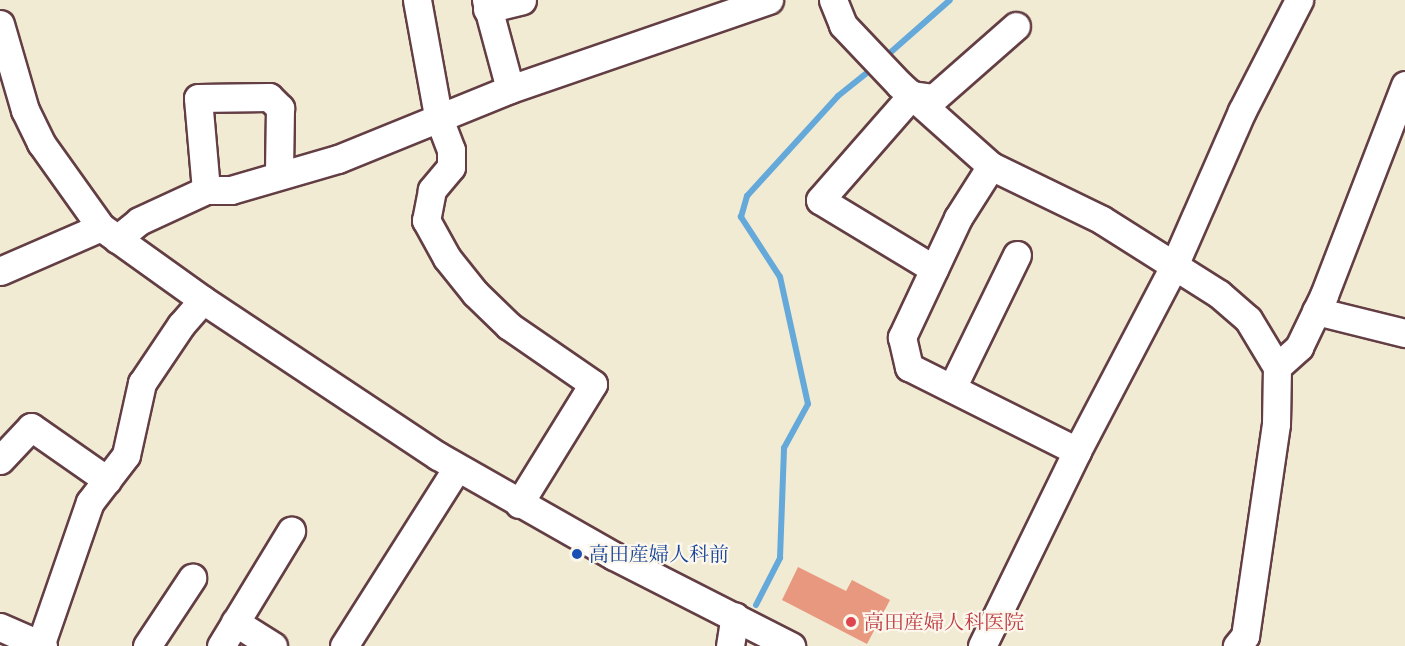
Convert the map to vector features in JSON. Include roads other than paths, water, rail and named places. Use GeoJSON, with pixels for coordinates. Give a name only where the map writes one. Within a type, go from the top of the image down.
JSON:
{"type":"FeatureCollection","features":[{"type":"Feature","properties":{"kind":"street"},"geometry":{"type":"LineString","coordinates":[[417,0],[438,116],[451,150],[451,167],[432,190],[426,220],[475,293],[509,327],[593,384],[519,504]]}},
{"type":"Feature","properties":{"kind":"street"},"geometry":{"type":"LineString","coordinates":[[510,89],[487,5],[522,0]]}},
{"type":"Feature","properties":{"kind":"street"},"geometry":{"type":"LineString","coordinates":[[0,271],[109,233],[206,190],[231,190],[338,159],[438,116],[510,89],[769,0]]}},
{"type":"Feature","properties":{"kind":"street"},"geometry":{"type":"LineString","coordinates":[[833,0],[843,25],[912,95],[991,166],[1102,220],[1173,268],[1219,294],[1248,319],[1277,367],[1276,424],[1245,636],[1237,646]]}},
{"type":"Feature","properties":{"kind":"street"},"geometry":{"type":"LineString","coordinates":[[982,646],[1077,451],[1173,268],[1242,111],[1299,0]]}},
{"type":"Feature","properties":{"kind":"street"},"geometry":{"type":"LineString","coordinates":[[912,95],[934,98],[1016,26]]}},
{"type":"Feature","properties":{"kind":"street"},"geometry":{"type":"LineString","coordinates":[[1,38],[40,143],[109,233],[203,300],[457,468],[519,504],[792,646]]}},
{"type":"Feature","properties":{"kind":"street"},"geometry":{"type":"LineString","coordinates":[[912,95],[820,200],[934,269]]}},
{"type":"Feature","properties":{"kind":"street"},"geometry":{"type":"LineString","coordinates":[[206,190],[198,98],[269,97],[280,108],[279,175]]}},
{"type":"Feature","properties":{"kind":"street"},"geometry":{"type":"LineString","coordinates":[[1277,367],[1299,347],[1316,312],[1403,97]]}},
{"type":"Feature","properties":{"kind":"street"},"geometry":{"type":"LineString","coordinates":[[991,166],[958,218],[902,337],[909,367],[1077,451]]}},
{"type":"Feature","properties":{"kind":"street"},"geometry":{"type":"LineString","coordinates":[[952,388],[1017,255]]}},
{"type":"Feature","properties":{"kind":"street"},"geometry":{"type":"LineString","coordinates":[[0,627],[41,646],[90,502],[126,455],[142,383],[181,325],[203,300]]}},
{"type":"Feature","properties":{"kind":"street"},"geometry":{"type":"LineString","coordinates":[[1316,312],[1405,333]]}},
{"type":"Feature","properties":{"kind":"street"},"geometry":{"type":"LineString","coordinates":[[0,460],[31,427],[107,480]]}},
{"type":"Feature","properties":{"kind":"street"},"geometry":{"type":"LineString","coordinates":[[344,646],[457,468]]}},
{"type":"Feature","properties":{"kind":"street"},"geometry":{"type":"LineString","coordinates":[[221,646],[291,531]]}},
{"type":"Feature","properties":{"kind":"street"},"geometry":{"type":"LineString","coordinates":[[147,646],[192,578]]}},
{"type":"Feature","properties":{"kind":"street"},"geometry":{"type":"LineString","coordinates":[[730,646],[735,616]]}},
{"type":"Feature","properties":{"kind":"street"},"geometry":{"type":"LineString","coordinates":[[235,622],[273,646]]}},
{"type":"Feature","properties":{"kind":"waterway"},"geometry":{"type":"LineString","coordinates":[[883,59],[950,0]]}},
{"type":"Feature","properties":{"kind":"waterway"},"geometry":{"type":"LineString","coordinates":[[756,605],[780,558],[784,448],[808,404],[780,277],[741,217],[747,196],[838,96],[873,68]]}},
{"type":"Feature","properties":{"kind":"place","name":"高田産婦人科前"},"geometry":{"type":"Point","coordinates":[577,554]}},
{"type":"Feature","properties":{"kind":"place","name":"高田産婦人科医院"},"geometry":{"type":"Point","coordinates":[851,622]}}]}
